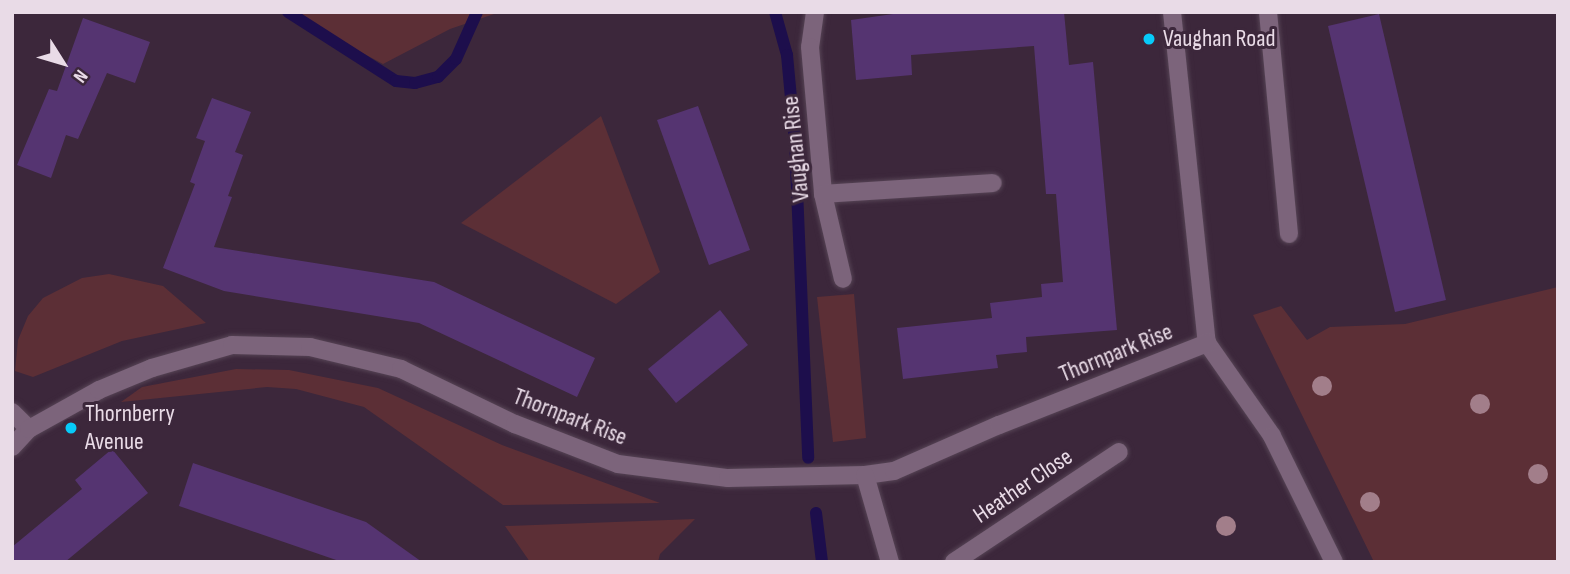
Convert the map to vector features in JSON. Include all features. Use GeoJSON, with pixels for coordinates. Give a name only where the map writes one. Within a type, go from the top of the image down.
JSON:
{"type":"FeatureCollection","features":[{"type":"Feature","properties":{"kind":"street","name":"Vaughan Rise"},"geometry":{"type":"LineString","coordinates":[[816,12],[810,47],[823,194],[843,279]]}},
{"type":"Feature","properties":{"kind":"street"},"geometry":{"type":"LineString","coordinates":[[1172,12],[1207,343],[1272,436],[1334,562]]}},
{"type":"Feature","properties":{"kind":"street"},"geometry":{"type":"LineString","coordinates":[[1268,12],[1290,234]]}},
{"type":"Feature","properties":{"kind":"street"},"geometry":{"type":"LineString","coordinates":[[823,194],[993,183]]}},
{"type":"Feature","properties":{"kind":"street","name":"Thornpark Rise"},"geometry":{"type":"LineString","coordinates":[[12,447],[29,429],[99,390],[152,368],[232,345],[310,347],[401,369],[515,424],[618,464],[728,478],[865,475],[894,471],[999,425],[1207,343]]}},
{"type":"Feature","properties":{"kind":"street"},"geometry":{"type":"LineString","coordinates":[[12,412],[29,429]]}},
{"type":"Feature","properties":{"kind":"street","name":"Heather Close"},"geometry":{"type":"LineString","coordinates":[[954,562],[1119,452]]}},
{"type":"Feature","properties":{"kind":"street"},"geometry":{"type":"LineString","coordinates":[[865,475],[890,562]]}},
{"type":"Feature","properties":{"kind":"shaded area"},"geometry":{"type":"Polygon","coordinates":[[[286,12],[500,12],[450,29],[383,64],[286,12]]]}},
{"type":"Feature","properties":{"kind":"shaded area"},"geometry":{"type":"Polygon","coordinates":[[[601,116],[660,272],[616,304],[461,223],[601,116]]]}},
{"type":"Feature","properties":{"kind":"shaded area"},"geometry":{"type":"Polygon","coordinates":[[[109,274],[163,286],[206,323],[122,341],[33,377],[15,371],[18,340],[28,316],[43,298],[82,278],[109,274]]]}},
{"type":"Feature","properties":{"kind":"shaded area"},"geometry":{"type":"Polygon","coordinates":[[[1558,287],[1558,562],[1374,562],[1253,315],[1281,306],[1307,340],[1330,327],[1405,324],[1558,287]]]}},
{"type":"Feature","properties":{"kind":"shaded area"},"geometry":{"type":"Polygon","coordinates":[[[854,294],[866,438],[833,442],[817,297],[854,294]]]}},
{"type":"Feature","properties":{"kind":"shaded area"},"geometry":{"type":"Polygon","coordinates":[[[236,369],[289,370],[378,388],[502,445],[660,503],[503,505],[364,407],[296,389],[267,387],[121,402],[142,387],[236,369]]]}},
{"type":"Feature","properties":{"kind":"shaded area"},"geometry":{"type":"Polygon","coordinates":[[[695,519],[660,554],[658,562],[530,562],[505,526],[695,519]]]}},
{"type":"Feature","properties":{"kind":"building"},"geometry":{"type":"Polygon","coordinates":[[[907,12],[1064,12],[1069,65],[1093,62],[1117,330],[1026,337],[1027,352],[996,355],[998,368],[903,379],[897,328],[992,318],[990,303],[1042,297],[1041,284],[1063,282],[1056,194],[1046,194],[1034,46],[911,55],[912,75],[856,80],[851,20],[907,12]]]}},
{"type":"Feature","properties":{"kind":"building"},"geometry":{"type":"Polygon","coordinates":[[[1379,14],[1446,300],[1395,312],[1328,26],[1379,14]]]}},
{"type":"Feature","properties":{"kind":"building"},"geometry":{"type":"Polygon","coordinates":[[[83,18],[150,42],[135,83],[107,73],[78,139],[66,135],[51,178],[17,165],[49,89],[57,91],[83,18]]]}},
{"type":"Feature","properties":{"kind":"building"},"geometry":{"type":"Polygon","coordinates":[[[212,98],[251,112],[235,152],[243,155],[228,196],[232,197],[214,247],[434,282],[595,358],[577,397],[419,323],[224,291],[163,268],[195,184],[190,182],[205,141],[196,138],[212,98]]]}},
{"type":"Feature","properties":{"kind":"building"},"geometry":{"type":"Polygon","coordinates":[[[698,106],[750,250],[709,265],[657,120],[698,106]]]}},
{"type":"Feature","properties":{"kind":"building"},"geometry":{"type":"Polygon","coordinates":[[[720,310],[748,345],[676,403],[648,369],[720,310]]]}},
{"type":"Feature","properties":{"kind":"building"},"geometry":{"type":"Polygon","coordinates":[[[112,449],[148,493],[65,562],[12,562],[12,547],[82,489],[75,480],[112,449]]]}},
{"type":"Feature","properties":{"kind":"building"},"geometry":{"type":"Polygon","coordinates":[[[193,463],[366,522],[422,562],[342,562],[179,506],[193,463]]]}},
{"type":"Feature","properties":{"kind":"waterway"},"geometry":{"type":"LineString","coordinates":[[288,12],[396,81],[415,83],[438,77],[456,59],[477,12]]}},
{"type":"Feature","properties":{"kind":"waterway"},"geometry":{"type":"LineString","coordinates":[[775,12],[787,55],[795,142],[808,458]]}},
{"type":"Feature","properties":{"kind":"waterway"},"geometry":{"type":"LineString","coordinates":[[816,513],[822,562]]}},
{"type":"Feature","properties":{"kind":"place","name":"Vaughan Road"},"geometry":{"type":"Point","coordinates":[1149,39]}},
{"type":"Feature","properties":{"kind":"place","name":"Thornberry Avenue"},"geometry":{"type":"Point","coordinates":[71,428]}}]}
